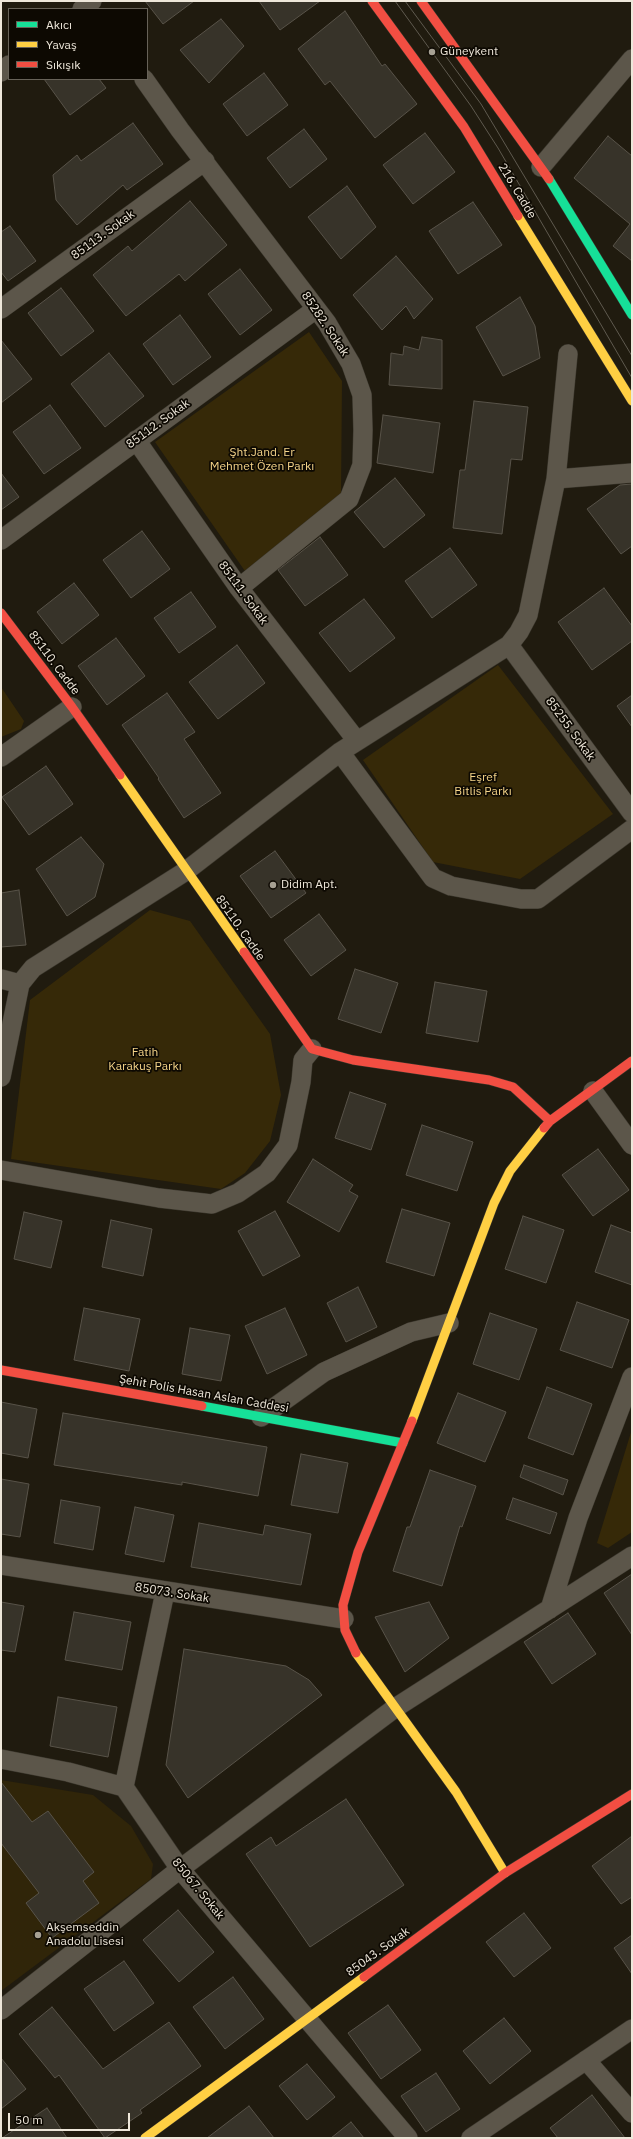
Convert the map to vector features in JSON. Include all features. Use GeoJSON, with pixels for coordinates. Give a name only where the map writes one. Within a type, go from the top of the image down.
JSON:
{"type":"FeatureCollection","features":[{"type":"Feature","properties":{"kind":"street","name":"216. Cadde"},"geometry":{"type":"LineString","coordinates":[[372,1],[464,127],[632,401]]}},
{"type":"Feature","properties":{"kind":"street"},"geometry":{"type":"LineString","coordinates":[[428,3],[541,167],[632,315]]}},
{"type":"Feature","properties":{"kind":"street"},"geometry":{"type":"LineString","coordinates":[[541,167],[632,59]]}},
{"type":"Feature","properties":{"kind":"street","name":"85282. Sokak"},"geometry":{"type":"LineString","coordinates":[[145,80],[327,323],[351,364],[362,395],[362,465],[349,499],[239,588]]}},
{"type":"Feature","properties":{"kind":"street","name":"85113. Sokak"},"geometry":{"type":"LineString","coordinates":[[1,308],[204,161]]}},
{"type":"Feature","properties":{"kind":"street","name":"85112. Sokak"},"geometry":{"type":"LineString","coordinates":[[1,540],[316,309]]}},
{"type":"Feature","properties":{"kind":"street"},"geometry":{"type":"LineString","coordinates":[[1,1077],[20,984],[33,968],[186,871],[340,752],[509,645],[519,632],[528,615],[556,478],[568,354]]}},
{"type":"Feature","properties":{"kind":"street","name":"85111. Sokak"},"geometry":{"type":"LineString","coordinates":[[136,440],[239,588],[357,741]]}},
{"type":"Feature","properties":{"kind":"street"},"geometry":{"type":"LineString","coordinates":[[556,478],[632,473]]}},
{"type":"Feature","properties":{"kind":"street","name":"85110. Cadde"},"geometry":{"type":"LineString","coordinates":[[1,613],[72,707],[312,1049]]}},
{"type":"Feature","properties":{"kind":"street","name":"85255. Sokak"},"geometry":{"type":"LineString","coordinates":[[509,645],[632,812]]}},
{"type":"Feature","properties":{"kind":"street"},"geometry":{"type":"LineString","coordinates":[[1,757],[72,707]]}},
{"type":"Feature","properties":{"kind":"street"},"geometry":{"type":"LineString","coordinates":[[340,752],[432,878],[451,886],[521,899],[538,900],[632,830]]}},
{"type":"Feature","properties":{"kind":"street"},"geometry":{"type":"LineString","coordinates":[[1,979],[20,984]]}},
{"type":"Feature","properties":{"kind":"street"},"geometry":{"type":"LineString","coordinates":[[1,1170],[174,1200],[212,1204],[232,1196],[267,1173],[288,1146],[301,1082],[303,1060],[312,1049],[353,1060],[489,1080],[513,1087],[550,1121]]}},
{"type":"Feature","properties":{"kind":"street"},"geometry":{"type":"LineString","coordinates":[[505,1873],[456,1792],[360,1661],[345,1630],[343,1605],[358,1552],[403,1443],[497,1197],[510,1171],[550,1121],[632,1060]]}},
{"type":"Feature","properties":{"kind":"street"},"geometry":{"type":"LineString","coordinates":[[592,1091],[632,1145]]}},
{"type":"Feature","properties":{"kind":"street"},"geometry":{"type":"LineString","coordinates":[[261,1417],[324,1372],[411,1332],[449,1323]]}},
{"type":"Feature","properties":{"kind":"street","name":"Şehit Polis Hasan Aslan Caddesi"},"geometry":{"type":"LineString","coordinates":[[1,1370],[403,1443]]}},
{"type":"Feature","properties":{"kind":"street"},"geometry":{"type":"LineString","coordinates":[[550,1608],[578,1518],[632,1376]]}},
{"type":"Feature","properties":{"kind":"street"},"geometry":{"type":"LineString","coordinates":[[1,2010],[180,1869],[394,1708],[632,1556]]}},
{"type":"Feature","properties":{"kind":"street","name":"85073. Sokak"},"geometry":{"type":"LineString","coordinates":[[1,1565],[165,1592],[344,1618]]}},
{"type":"Feature","properties":{"kind":"street"},"geometry":{"type":"LineString","coordinates":[[1,1759],[68,1772],[124,1787],[165,1592]]}},
{"type":"Feature","properties":{"kind":"street","name":"85067. Sokak"},"geometry":{"type":"LineString","coordinates":[[124,1787],[180,1869],[408,2138]]}},
{"type":"Feature","properties":{"kind":"street","name":"85043. Sokak"},"geometry":{"type":"LineString","coordinates":[[146,2138],[505,1873],[632,1794]]}},
{"type":"Feature","properties":{"kind":"street"},"geometry":{"type":"LineString","coordinates":[[471,2138],[632,2029]]}},
{"type":"Feature","properties":{"kind":"street"},"geometry":{"type":"LineString","coordinates":[[586,2060],[632,2113]]}},
{"type":"Feature","properties":{"kind":"shaded area","name":"Akşemseddin Anadolu Lisesi"},"geometry":{"type":"Polygon","coordinates":[[[1,1780],[93,1795],[131,1826],[153,1864],[151,1879],[1,1991],[1,1780]]]}},
{"type":"Feature","properties":{"kind":"green space","name":"Şht.Jand. Er Mehmet Özen Parkı"},"geometry":{"type":"Polygon","coordinates":[[[309,332],[342,381],[341,495],[247,574],[155,442],[309,332]]]}},
{"type":"Feature","properties":{"kind":"green space","name":"Eşref Bitlis Parkı"},"geometry":{"type":"Polygon","coordinates":[[[498,665],[613,814],[520,879],[433,862],[363,760],[498,665]]]}},
{"type":"Feature","properties":{"kind":"green space"},"geometry":{"type":"Polygon","coordinates":[[[1,687],[24,721],[21,729],[1,737],[1,687]]]}},
{"type":"Feature","properties":{"kind":"green space","name":"Fatih Karakuş Parkı"},"geometry":{"type":"Polygon","coordinates":[[[150,910],[190,921],[270,1034],[281,1095],[270,1141],[245,1173],[221,1189],[11,1159],[30,1000],[150,910]]]}},
{"type":"Feature","properties":{"kind":"green space"},"geometry":{"type":"Polygon","coordinates":[[[632,1429],[632,1532],[608,1548],[597,1543],[632,1429]]]}},
{"type":"Feature","properties":{"kind":"building"},"geometry":{"type":"Polygon","coordinates":[[[145,1],[194,1],[163,24],[145,1]]]}},
{"type":"Feature","properties":{"kind":"building"},"geometry":{"type":"Polygon","coordinates":[[[259,1],[320,1],[280,30],[259,1]]]}},
{"type":"Feature","properties":{"kind":"building"},"geometry":{"type":"Polygon","coordinates":[[[345,11],[382,66],[385,64],[417,104],[375,138],[330,81],[325,85],[298,49],[345,11]]]}},
{"type":"Feature","properties":{"kind":"building"},"geometry":{"type":"Polygon","coordinates":[[[221,19],[244,46],[209,83],[180,50],[221,19]]]}},
{"type":"Feature","properties":{"kind":"building"},"geometry":{"type":"Polygon","coordinates":[[[264,73],[288,105],[247,136],[223,104],[264,73]]]}},
{"type":"Feature","properties":{"kind":"building"},"geometry":{"type":"Polygon","coordinates":[[[45,80],[100,80],[106,88],[70,115],[45,80]]]}},
{"type":"Feature","properties":{"kind":"building"},"geometry":{"type":"Polygon","coordinates":[[[133,123],[163,164],[127,190],[123,185],[77,225],[56,200],[53,175],[77,155],[81,161],[133,123]]]}},
{"type":"Feature","properties":{"kind":"building"},"geometry":{"type":"Polygon","coordinates":[[[304,129],[327,159],[290,188],[267,158],[304,129]]]}},
{"type":"Feature","properties":{"kind":"building"},"geometry":{"type":"Polygon","coordinates":[[[425,133],[455,172],[413,204],[383,165],[425,133]]]}},
{"type":"Feature","properties":{"kind":"building"},"geometry":{"type":"Polygon","coordinates":[[[608,136],[632,156],[632,261],[613,246],[630,224],[574,178],[608,136]]]}},
{"type":"Feature","properties":{"kind":"building"},"geometry":{"type":"Polygon","coordinates":[[[347,186],[376,227],[341,259],[308,217],[347,186]]]}},
{"type":"Feature","properties":{"kind":"building"},"geometry":{"type":"Polygon","coordinates":[[[190,201],[227,245],[185,281],[179,274],[126,316],[93,275],[128,246],[132,251],[190,201]]]}},
{"type":"Feature","properties":{"kind":"building"},"geometry":{"type":"Polygon","coordinates":[[[473,202],[502,245],[458,274],[429,231],[473,202]]]}},
{"type":"Feature","properties":{"kind":"building"},"geometry":{"type":"Polygon","coordinates":[[[10,226],[36,261],[8,281],[1,272],[1,232],[10,226]]]}},
{"type":"Feature","properties":{"kind":"building"},"geometry":{"type":"Polygon","coordinates":[[[396,256],[433,299],[414,319],[406,306],[382,330],[353,295],[396,256]]]}},
{"type":"Feature","properties":{"kind":"building"},"geometry":{"type":"Polygon","coordinates":[[[240,269],[272,310],[240,335],[208,294],[240,269]]]}},
{"type":"Feature","properties":{"kind":"building"},"geometry":{"type":"Polygon","coordinates":[[[61,288],[94,331],[61,356],[28,313],[61,288]]]}},
{"type":"Feature","properties":{"kind":"building"},"geometry":{"type":"Polygon","coordinates":[[[520,297],[535,326],[540,358],[503,376],[476,327],[520,297]]]}},
{"type":"Feature","properties":{"kind":"building"},"geometry":{"type":"Polygon","coordinates":[[[180,315],[211,357],[173,385],[143,344],[180,315]]]}},
{"type":"Feature","properties":{"kind":"building"},"geometry":{"type":"Polygon","coordinates":[[[422,337],[442,340],[442,389],[389,385],[391,353],[403,355],[404,346],[419,350],[422,337]]]}},
{"type":"Feature","properties":{"kind":"building"},"geometry":{"type":"Polygon","coordinates":[[[1,340],[32,379],[1,403],[1,340]]]}},
{"type":"Feature","properties":{"kind":"building"},"geometry":{"type":"Polygon","coordinates":[[[109,353],[144,396],[105,427],[71,384],[109,353]]]}},
{"type":"Feature","properties":{"kind":"building"},"geometry":{"type":"Polygon","coordinates":[[[474,401],[528,407],[522,460],[511,459],[502,534],[453,528],[460,470],[465,470],[474,401]]]}},
{"type":"Feature","properties":{"kind":"building"},"geometry":{"type":"Polygon","coordinates":[[[50,405],[81,448],[44,474],[13,432],[50,405]]]}},
{"type":"Feature","properties":{"kind":"building"},"geometry":{"type":"Polygon","coordinates":[[[383,415],[440,423],[433,473],[377,463],[383,415]]]}},
{"type":"Feature","properties":{"kind":"building"},"geometry":{"type":"Polygon","coordinates":[[[1,473],[19,497],[1,510],[1,473]]]}},
{"type":"Feature","properties":{"kind":"building"},"geometry":{"type":"Polygon","coordinates":[[[395,478],[425,515],[384,548],[354,512],[395,478]]]}},
{"type":"Feature","properties":{"kind":"building"},"geometry":{"type":"Polygon","coordinates":[[[632,484],[632,546],[621,554],[587,509],[620,485],[632,484]]]}},
{"type":"Feature","properties":{"kind":"building"},"geometry":{"type":"Polygon","coordinates":[[[142,531],[170,569],[131,598],[103,560],[142,531]]]}},
{"type":"Feature","properties":{"kind":"building"},"geometry":{"type":"Polygon","coordinates":[[[320,537],[348,575],[305,606],[278,570],[320,537]]]}},
{"type":"Feature","properties":{"kind":"building"},"geometry":{"type":"Polygon","coordinates":[[[450,548],[477,585],[432,618],[405,581],[450,548]]]}},
{"type":"Feature","properties":{"kind":"building"},"geometry":{"type":"Polygon","coordinates":[[[74,583],[99,615],[62,644],[37,612],[74,583]]]}},
{"type":"Feature","properties":{"kind":"building"},"geometry":{"type":"Polygon","coordinates":[[[604,588],[632,626],[632,641],[592,670],[558,622],[604,588]]]}},
{"type":"Feature","properties":{"kind":"building"},"geometry":{"type":"Polygon","coordinates":[[[191,592],[216,627],[179,653],[154,618],[191,592]]]}},
{"type":"Feature","properties":{"kind":"building"},"geometry":{"type":"Polygon","coordinates":[[[364,599],[395,638],[350,672],[319,633],[364,599]]]}},
{"type":"Feature","properties":{"kind":"building"},"geometry":{"type":"Polygon","coordinates":[[[116,638],[145,676],[107,705],[78,666],[116,638]]]}},
{"type":"Feature","properties":{"kind":"building"},"geometry":{"type":"Polygon","coordinates":[[[237,645],[265,683],[218,719],[189,682],[237,645]]]}},
{"type":"Feature","properties":{"kind":"building"},"geometry":{"type":"Polygon","coordinates":[[[167,693],[195,732],[184,739],[221,793],[184,818],[158,779],[159,778],[122,725],[167,693]]]}},
{"type":"Feature","properties":{"kind":"building"},"geometry":{"type":"Polygon","coordinates":[[[632,695],[632,727],[617,706],[632,695]]]}},
{"type":"Feature","properties":{"kind":"building"},"geometry":{"type":"Polygon","coordinates":[[[46,766],[73,804],[29,835],[2,797],[46,766]]]}},
{"type":"Feature","properties":{"kind":"building"},"geometry":{"type":"Polygon","coordinates":[[[81,837],[104,864],[95,897],[67,916],[36,869],[81,837]]]}},
{"type":"Feature","properties":{"kind":"building","name":"Didim Apt."},"geometry":{"type":"Polygon","coordinates":[[[275,851],[306,893],[271,918],[240,876],[275,851]]]}},
{"type":"Feature","properties":{"kind":"building"},"geometry":{"type":"Polygon","coordinates":[[[19,890],[26,945],[1,947],[1,893],[19,890]]]}},
{"type":"Feature","properties":{"kind":"building"},"geometry":{"type":"Polygon","coordinates":[[[319,914],[346,950],[311,976],[284,940],[319,914]]]}},
{"type":"Feature","properties":{"kind":"building"},"geometry":{"type":"Polygon","coordinates":[[[355,969],[398,983],[381,1033],[338,1019],[355,969]]]}},
{"type":"Feature","properties":{"kind":"building"},"geometry":{"type":"Polygon","coordinates":[[[435,982],[487,991],[478,1042],[426,1033],[435,982]]]}},
{"type":"Feature","properties":{"kind":"building"},"geometry":{"type":"Polygon","coordinates":[[[350,1092],[386,1104],[371,1150],[335,1138],[350,1092]]]}},
{"type":"Feature","properties":{"kind":"building"},"geometry":{"type":"Polygon","coordinates":[[[422,1125],[473,1142],[457,1191],[406,1175],[422,1125]]]}},
{"type":"Feature","properties":{"kind":"building"},"geometry":{"type":"Polygon","coordinates":[[[598,1149],[629,1190],[593,1216],[562,1175],[598,1149]]]}},
{"type":"Feature","properties":{"kind":"building"},"geometry":{"type":"Polygon","coordinates":[[[313,1159],[353,1185],[349,1191],[358,1196],[339,1232],[287,1202],[313,1159]]]}},
{"type":"Feature","properties":{"kind":"building"},"geometry":{"type":"Polygon","coordinates":[[[402,1209],[450,1223],[434,1276],[386,1262],[402,1209]]]}},
{"type":"Feature","properties":{"kind":"building"},"geometry":{"type":"Polygon","coordinates":[[[275,1211],[300,1256],[263,1276],[238,1231],[275,1211]]]}},
{"type":"Feature","properties":{"kind":"building"},"geometry":{"type":"Polygon","coordinates":[[[24,1212],[62,1221],[51,1268],[14,1259],[24,1212]]]}},
{"type":"Feature","properties":{"kind":"building"},"geometry":{"type":"Polygon","coordinates":[[[523,1216],[564,1230],[546,1283],[505,1269],[523,1216]]]}},
{"type":"Feature","properties":{"kind":"building"},"geometry":{"type":"Polygon","coordinates":[[[111,1220],[152,1229],[143,1276],[102,1267],[111,1220]]]}},
{"type":"Feature","properties":{"kind":"building"},"geometry":{"type":"Polygon","coordinates":[[[611,1225],[632,1233],[632,1285],[595,1272],[611,1225]]]}},
{"type":"Feature","properties":{"kind":"building"},"geometry":{"type":"Polygon","coordinates":[[[358,1287],[377,1327],[346,1342],[327,1303],[358,1287]]]}},
{"type":"Feature","properties":{"kind":"building"},"geometry":{"type":"Polygon","coordinates":[[[577,1302],[629,1320],[612,1368],[560,1350],[577,1302]]]}},
{"type":"Feature","properties":{"kind":"building"},"geometry":{"type":"Polygon","coordinates":[[[84,1308],[140,1319],[129,1371],[74,1360],[84,1308]]]}},
{"type":"Feature","properties":{"kind":"building"},"geometry":{"type":"Polygon","coordinates":[[[285,1308],[307,1355],[267,1374],[245,1326],[285,1308]]]}},
{"type":"Feature","properties":{"kind":"building"},"geometry":{"type":"Polygon","coordinates":[[[490,1313],[537,1329],[519,1380],[473,1364],[490,1313]]]}},
{"type":"Feature","properties":{"kind":"building"},"geometry":{"type":"Polygon","coordinates":[[[190,1328],[230,1335],[221,1381],[182,1374],[190,1328]]]}},
{"type":"Feature","properties":{"kind":"building"},"geometry":{"type":"Polygon","coordinates":[[[547,1387],[592,1404],[573,1455],[528,1438],[547,1387]]]}},
{"type":"Feature","properties":{"kind":"building"},"geometry":{"type":"Polygon","coordinates":[[[458,1393],[506,1412],[485,1462],[437,1443],[458,1393]]]}},
{"type":"Feature","properties":{"kind":"building"},"geometry":{"type":"Polygon","coordinates":[[[1,1402],[37,1409],[28,1458],[1,1453],[1,1402]]]}},
{"type":"Feature","properties":{"kind":"building"},"geometry":{"type":"Polygon","coordinates":[[[63,1413],[267,1447],[258,1496],[182,1482],[182,1485],[54,1465],[63,1413]]]}},
{"type":"Feature","properties":{"kind":"building"},"geometry":{"type":"Polygon","coordinates":[[[301,1454],[348,1463],[338,1513],[291,1505],[301,1454]]]}},
{"type":"Feature","properties":{"kind":"building"},"geometry":{"type":"Polygon","coordinates":[[[524,1465],[568,1480],[563,1495],[520,1477],[524,1465]]]}},
{"type":"Feature","properties":{"kind":"building"},"geometry":{"type":"Polygon","coordinates":[[[430,1470],[476,1486],[462,1527],[460,1526],[442,1586],[393,1571],[407,1527],[410,1527],[430,1470]]]}},
{"type":"Feature","properties":{"kind":"building"},"geometry":{"type":"Polygon","coordinates":[[[1,1479],[29,1484],[20,1537],[1,1534],[1,1479]]]}},
{"type":"Feature","properties":{"kind":"building"},"geometry":{"type":"Polygon","coordinates":[[[513,1498],[557,1513],[550,1534],[506,1519],[513,1498]]]}},
{"type":"Feature","properties":{"kind":"building"},"geometry":{"type":"Polygon","coordinates":[[[61,1500],[100,1507],[93,1550],[54,1543],[61,1500]]]}},
{"type":"Feature","properties":{"kind":"building"},"geometry":{"type":"Polygon","coordinates":[[[135,1507],[174,1515],[164,1562],[125,1554],[135,1507]]]}},
{"type":"Feature","properties":{"kind":"building"},"geometry":{"type":"Polygon","coordinates":[[[199,1523],[263,1535],[265,1525],[311,1534],[301,1585],[191,1567],[199,1523]]]}},
{"type":"Feature","properties":{"kind":"building"},"geometry":{"type":"Polygon","coordinates":[[[632,1574],[632,1635],[604,1593],[632,1574]]]}},
{"type":"Feature","properties":{"kind":"building"},"geometry":{"type":"Polygon","coordinates":[[[1,1602],[24,1606],[15,1652],[1,1650],[1,1602]]]}},
{"type":"Feature","properties":{"kind":"building"},"geometry":{"type":"Polygon","coordinates":[[[429,1602],[449,1638],[405,1672],[375,1617],[429,1602]]]}},
{"type":"Feature","properties":{"kind":"building"},"geometry":{"type":"Polygon","coordinates":[[[74,1612],[131,1622],[122,1670],[65,1660],[74,1612]]]}},
{"type":"Feature","properties":{"kind":"building"},"geometry":{"type":"Polygon","coordinates":[[[568,1613],[596,1654],[552,1684],[524,1642],[568,1613]]]}},
{"type":"Feature","properties":{"kind":"building"},"geometry":{"type":"Polygon","coordinates":[[[184,1649],[286,1666],[309,1680],[322,1695],[188,1798],[166,1765],[184,1649]]]}},
{"type":"Feature","properties":{"kind":"building"},"geometry":{"type":"Polygon","coordinates":[[[58,1697],[117,1707],[108,1757],[50,1746],[58,1697]]]}},
{"type":"Feature","properties":{"kind":"building"},"geometry":{"type":"Polygon","coordinates":[[[1,1782],[32,1822],[48,1811],[94,1872],[83,1881],[99,1903],[52,1938],[26,1903],[39,1893],[1,1843],[1,1782]]]}},
{"type":"Feature","properties":{"kind":"building"},"geometry":{"type":"Polygon","coordinates":[[[346,1799],[404,1885],[310,1947],[246,1854],[271,1837],[276,1846],[346,1799]]]}},
{"type":"Feature","properties":{"kind":"building"},"geometry":{"type":"Polygon","coordinates":[[[632,1836],[632,1897],[621,1904],[592,1866],[632,1836]]]}},
{"type":"Feature","properties":{"kind":"building"},"geometry":{"type":"Polygon","coordinates":[[[178,1910],[214,1952],[179,1982],[143,1940],[178,1910]]]}},
{"type":"Feature","properties":{"kind":"building"},"geometry":{"type":"Polygon","coordinates":[[[524,1913],[551,1948],[514,1977],[486,1942],[524,1913]]]}},
{"type":"Feature","properties":{"kind":"building"},"geometry":{"type":"Polygon","coordinates":[[[632,1935],[632,1974],[614,1948],[632,1935]]]}},
{"type":"Feature","properties":{"kind":"building"},"geometry":{"type":"Polygon","coordinates":[[[124,1961],[154,2003],[114,2031],[84,1989],[124,1961]]]}},
{"type":"Feature","properties":{"kind":"building"},"geometry":{"type":"Polygon","coordinates":[[[233,1977],[264,2019],[225,2049],[193,2007],[233,1977]]]}},
{"type":"Feature","properties":{"kind":"building"},"geometry":{"type":"Polygon","coordinates":[[[388,2005],[421,2050],[381,2079],[348,2033],[388,2005]]]}},
{"type":"Feature","properties":{"kind":"building"},"geometry":{"type":"Polygon","coordinates":[[[52,2007],[103,2069],[169,2022],[201,2066],[140,2110],[142,2113],[105,2138],[59,2075],[55,2078],[19,2034],[52,2007]]]}},
{"type":"Feature","properties":{"kind":"building"},"geometry":{"type":"Polygon","coordinates":[[[504,2018],[531,2051],[490,2084],[463,2051],[504,2018]]]}},
{"type":"Feature","properties":{"kind":"building"},"geometry":{"type":"Polygon","coordinates":[[[1,2058],[26,2089],[1,2109],[1,2058]]]}},
{"type":"Feature","properties":{"kind":"building"},"geometry":{"type":"Polygon","coordinates":[[[307,2064],[335,2097],[307,2120],[279,2086],[307,2064]]]}},
{"type":"Feature","properties":{"kind":"building"},"geometry":{"type":"Polygon","coordinates":[[[436,2073],[460,2109],[426,2132],[401,2096],[436,2073]]]}},
{"type":"Feature","properties":{"kind":"building"},"geometry":{"type":"Polygon","coordinates":[[[592,2095],[625,2138],[558,2138],[550,2128],[592,2095]]]}},
{"type":"Feature","properties":{"kind":"building"},"geometry":{"type":"Polygon","coordinates":[[[249,2106],[274,2138],[207,2138],[249,2106]]]}},
{"type":"Feature","properties":{"kind":"building"},"geometry":{"type":"Polygon","coordinates":[[[47,2108],[67,2138],[2,2138],[47,2108]]]}},
{"type":"Feature","properties":{"kind":"building"},"geometry":{"type":"Polygon","coordinates":[[[351,2122],[364,2138],[331,2138],[351,2122]]]}},
{"type":"Feature","properties":{"kind":"tram line"},"geometry":{"type":"LineString","coordinates":[[395,1],[471,106],[498,148],[632,378]]}},
{"type":"Feature","properties":{"kind":"tram line"},"geometry":{"type":"LineString","coordinates":[[405,1],[481,104],[632,356]]}},
{"type":"Feature","properties":{"kind":"traffic: fast"},"geometry":{"type":"LineString","coordinates":[[549,179],[632,315]]}},
{"type":"Feature","properties":{"kind":"traffic: fast"},"geometry":{"type":"LineString","coordinates":[[202,1406],[403,1443]]}},
{"type":"Feature","properties":{"kind":"traffic: slow"},"geometry":{"type":"LineString","coordinates":[[518,216],[632,401]]}},
{"type":"Feature","properties":{"kind":"traffic: slow"},"geometry":{"type":"LineString","coordinates":[[120,775],[244,952]]}},
{"type":"Feature","properties":{"kind":"traffic: slow"},"geometry":{"type":"LineString","coordinates":[[412,1421],[494,1203],[510,1171],[544,1128]]}},
{"type":"Feature","properties":{"kind":"traffic: slow"},"geometry":{"type":"LineString","coordinates":[[356,1653],[456,1792],[505,1873]]}},
{"type":"Feature","properties":{"kind":"traffic: slow"},"geometry":{"type":"LineString","coordinates":[[145,2138],[364,1977]]}},
{"type":"Feature","properties":{"kind":"traffic: jam"},"geometry":{"type":"LineString","coordinates":[[372,1],[464,127],[518,216]]}},
{"type":"Feature","properties":{"kind":"traffic: jam"},"geometry":{"type":"LineString","coordinates":[[421,1],[549,179]]}},
{"type":"Feature","properties":{"kind":"traffic: jam"},"geometry":{"type":"LineString","coordinates":[[1,613],[72,707],[120,775]]}},
{"type":"Feature","properties":{"kind":"traffic: jam"},"geometry":{"type":"LineString","coordinates":[[244,952],[312,1049],[353,1060],[489,1080],[513,1087],[550,1121]]}},
{"type":"Feature","properties":{"kind":"traffic: jam"},"geometry":{"type":"LineString","coordinates":[[544,1128],[550,1121],[632,1061]]}},
{"type":"Feature","properties":{"kind":"traffic: jam"},"geometry":{"type":"LineString","coordinates":[[1,1370],[202,1406]]}},
{"type":"Feature","properties":{"kind":"traffic: jam"},"geometry":{"type":"LineString","coordinates":[[356,1653],[345,1630],[343,1605],[358,1552],[412,1421]]}},
{"type":"Feature","properties":{"kind":"traffic: jam"},"geometry":{"type":"LineString","coordinates":[[364,1977],[505,1873],[632,1794]]}},
{"type":"Feature","properties":{"kind":"place","name":"Güneykent"},"geometry":{"type":"Point","coordinates":[432,52]}},
{"type":"Feature","properties":{"kind":"place","name":"Didim Apt."},"geometry":{"type":"Point","coordinates":[273,885]}},
{"type":"Feature","properties":{"kind":"place","name":"Akşemseddin Anadolu Lisesi"},"geometry":{"type":"Point","coordinates":[38,1935]}}]}
